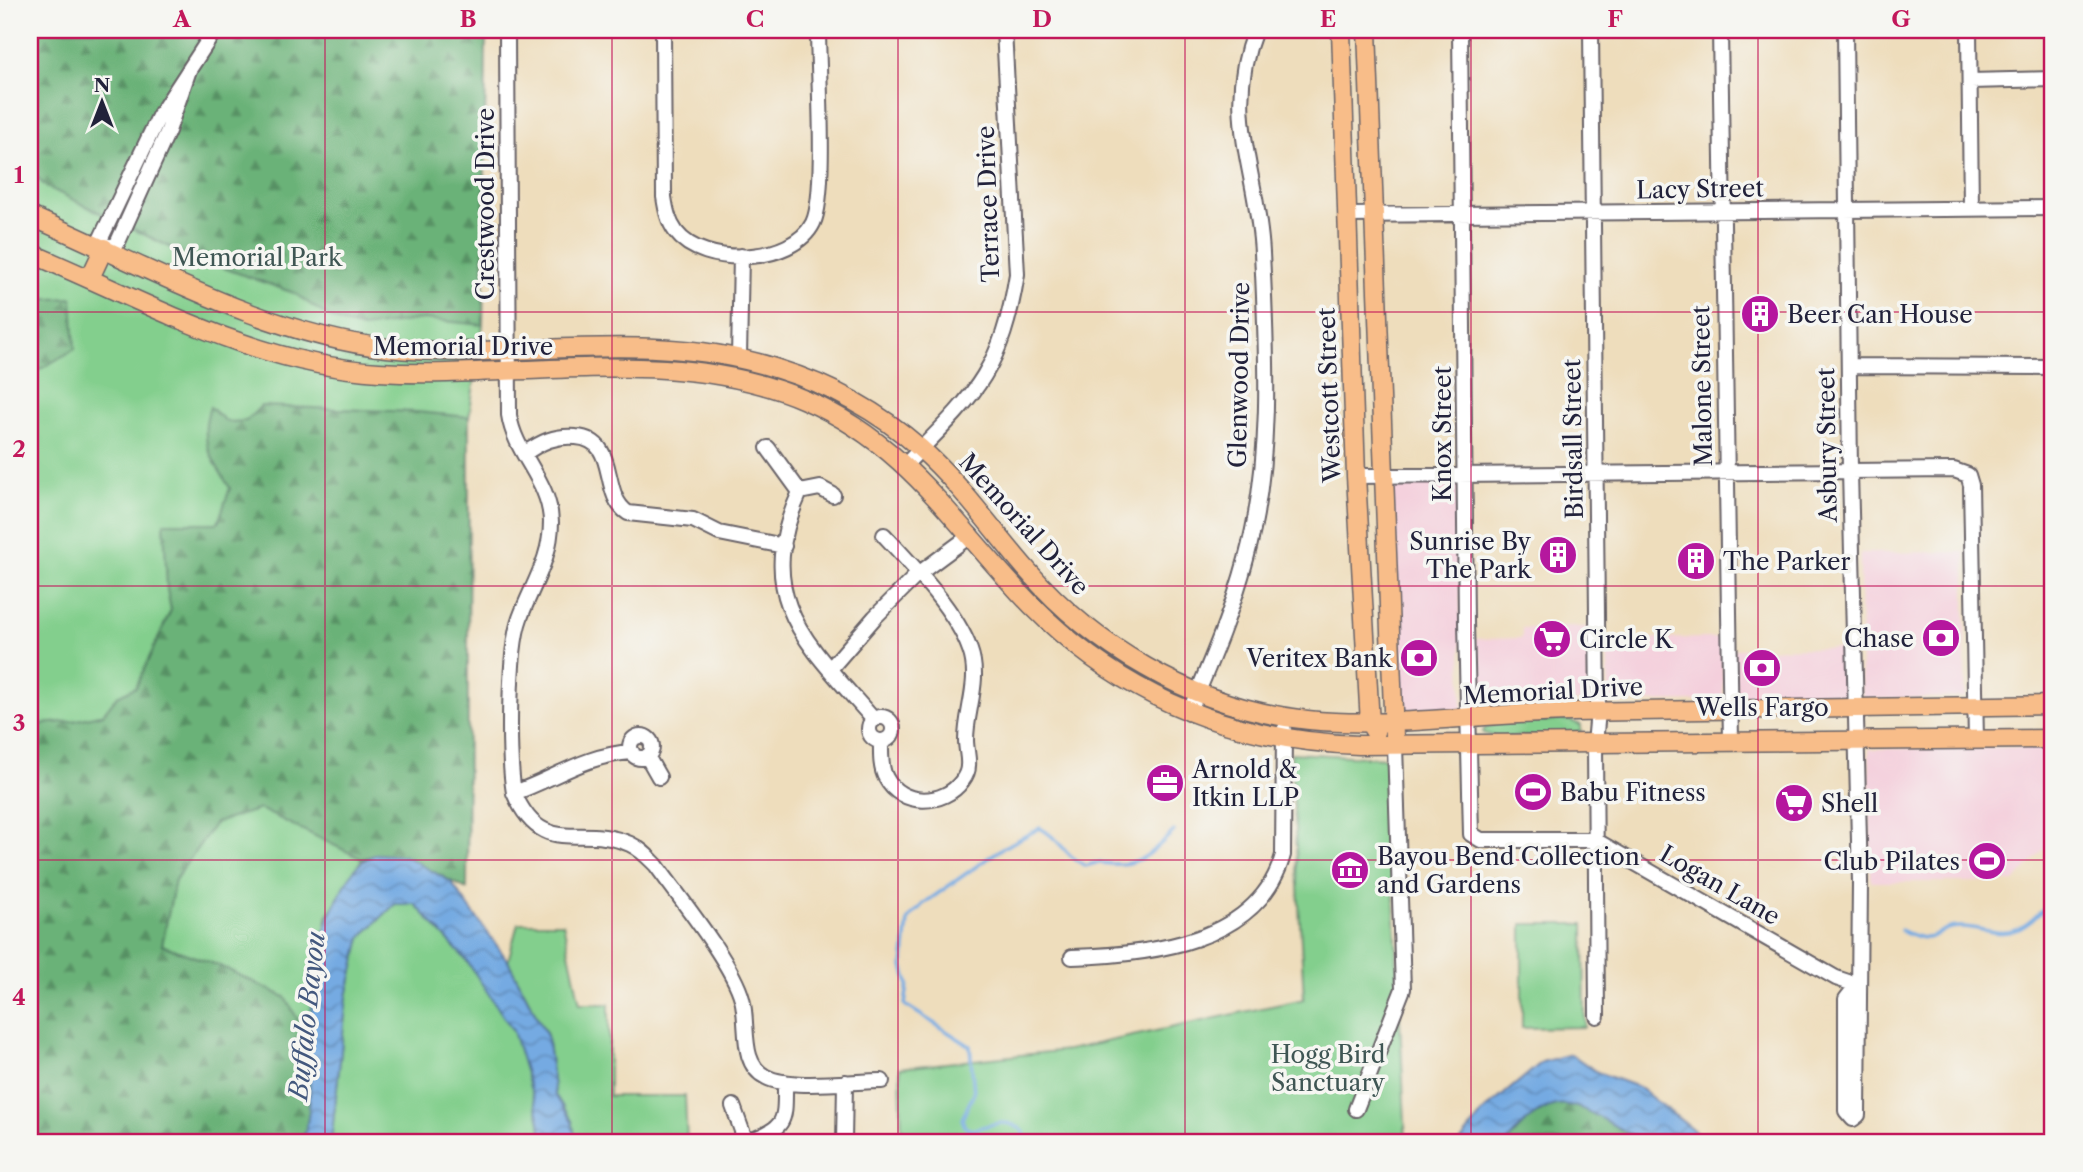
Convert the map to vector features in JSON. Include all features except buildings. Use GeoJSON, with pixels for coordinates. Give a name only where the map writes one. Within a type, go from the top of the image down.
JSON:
{"type":"FeatureCollection","features":[{"type":"Feature","properties":{"kind":"main road","name":"Westcott Street"},"geometry":{"type":"LineString","coordinates":[[1341,30],[1356,476],[1370,724]]}},
{"type":"Feature","properties":{"kind":"main road","name":"Westcott Street"},"geometry":{"type":"LineString","coordinates":[[1367,30],[1386,592],[1395,746]]}},
{"type":"Feature","properties":{"kind":"main road","name":"Memorial Drive"},"geometry":{"type":"LineString","coordinates":[[30,216],[232,306],[301,330],[381,347],[429,351],[657,348],[739,357],[811,380],[854,401],[921,449],[1056,601],[1122,652],[1198,692],[1238,707],[1287,718],[1392,724],[1598,712],[2053,705]]}},
{"type":"Feature","properties":{"kind":"main road"},"geometry":{"type":"LineString","coordinates":[[90,278],[104,248]]}},
{"type":"Feature","properties":{"kind":"main road","name":"Memorial Drive"},"geometry":{"type":"LineString","coordinates":[[30,253],[217,335],[293,359],[378,372],[682,369],[771,388],[844,419],[905,465],[971,535],[1015,589],[1060,632],[1140,689],[1189,713],[1232,728],[1283,739],[1325,744],[1395,746],[2053,739]]}},
{"type":"Feature","properties":{"kind":"main road"},"geometry":{"type":"LineString","coordinates":[[682,369],[697,363],[728,367],[739,357]]}},
{"type":"Feature","properties":{"kind":"main road"},"geometry":{"type":"LineString","coordinates":[[844,419],[854,401]]}},
{"type":"Feature","properties":{"kind":"main road"},"geometry":{"type":"LineString","coordinates":[[971,535],[986,521]]}},
{"type":"Feature","properties":{"kind":"main road"},"geometry":{"type":"LineString","coordinates":[[1362,593],[1386,592]]}},
{"type":"Feature","properties":{"kind":"main road"},"geometry":{"type":"LineString","coordinates":[[1060,632],[1075,631],[1101,652],[1122,652]]}},
{"type":"Feature","properties":{"kind":"main road"},"geometry":{"type":"LineString","coordinates":[[1370,724],[1376,734],[1395,746]]}},
{"type":"Feature","properties":{"kind":"street"},"geometry":{"type":"LineString","coordinates":[[104,248],[101,238],[149,134],[215,30]]}},
{"type":"Feature","properties":{"kind":"street","name":"Crestwood Drive"},"geometry":{"type":"LineString","coordinates":[[507,30],[511,429],[542,481],[549,504],[551,524],[542,569],[519,619],[512,657],[514,793]]}},
{"type":"Feature","properties":{"kind":"street"},"geometry":{"type":"LineString","coordinates":[[663,30],[664,197],[668,217],[677,234],[691,245],[714,253],[741,256],[783,251],[805,236],[814,221],[819,186],[818,30]]}},
{"type":"Feature","properties":{"kind":"street","name":"Terrace Drive"},"geometry":{"type":"LineString","coordinates":[[905,465],[959,411],[984,379],[1005,336],[1012,309],[1017,274],[1004,30]]}},
{"type":"Feature","properties":{"kind":"street","name":"Glenwood Drive"},"geometry":{"type":"LineString","coordinates":[[1189,713],[1228,615],[1247,558],[1263,467],[1266,410],[1262,251],[1240,108],[1241,76],[1255,30]]}},
{"type":"Feature","properties":{"kind":"street","name":"Knox Street"},"geometry":{"type":"LineString","coordinates":[[1460,30],[1470,830],[1473,837],[1481,841],[1595,840]]}},
{"type":"Feature","properties":{"kind":"street","name":"Birdsall Street"},"geometry":{"type":"LineString","coordinates":[[1591,30],[1598,712],[1595,744],[1597,1016]]}},
{"type":"Feature","properties":{"kind":"street","name":"Malone Street"},"geometry":{"type":"LineString","coordinates":[[1720,30],[1731,742]]}},
{"type":"Feature","properties":{"kind":"street","name":"Asbury Street"},"geometry":{"type":"LineString","coordinates":[[1845,30],[1850,471],[1860,881],[1857,985],[1846,999],[1852,1066]]}},
{"type":"Feature","properties":{"kind":"street"},"geometry":{"type":"LineString","coordinates":[[1969,30],[1971,209]]}},
{"type":"Feature","properties":{"kind":"street"},"geometry":{"type":"LineString","coordinates":[[1970,81],[2053,79]]}},
{"type":"Feature","properties":{"kind":"street","name":"Lacy Street"},"geometry":{"type":"LineString","coordinates":[[1347,215],[2053,208]]}},
{"type":"Feature","properties":{"kind":"street"},"geometry":{"type":"LineString","coordinates":[[739,357],[741,256]]}},
{"type":"Feature","properties":{"kind":"street"},"geometry":{"type":"LineString","coordinates":[[1849,366],[2053,367]]}},
{"type":"Feature","properties":{"kind":"street"},"geometry":{"type":"LineString","coordinates":[[524,454],[554,438],[592,440],[600,447],[608,464],[615,498],[628,513],[693,520],[719,533],[784,545]]}},
{"type":"Feature","properties":{"kind":"street"},"geometry":{"type":"LineString","coordinates":[[768,448],[800,492]]}},
{"type":"Feature","properties":{"kind":"street"},"geometry":{"type":"LineString","coordinates":[[1356,476],[1954,470],[1968,475],[1971,485],[1976,740]]}},
{"type":"Feature","properties":{"kind":"street"},"geometry":{"type":"LineString","coordinates":[[800,492],[820,488],[833,495]]}},
{"type":"Feature","properties":{"kind":"street"},"geometry":{"type":"LineString","coordinates":[[800,492],[792,509],[784,545],[784,595],[796,627],[874,720],[870,733],[873,738],[881,741],[884,776],[900,794],[920,800],[942,797],[954,790],[964,779],[969,765],[967,716],[973,696],[972,653],[964,633],[884,535]]}},
{"type":"Feature","properties":{"kind":"street"},"geometry":{"type":"LineString","coordinates":[[830,669],[875,617],[917,575],[971,535]]}},
{"type":"Feature","properties":{"kind":"street"},"geometry":{"type":"LineString","coordinates":[[1072,957],[1149,953],[1180,945],[1238,917],[1266,894],[1278,873],[1283,855],[1283,739],[1287,718]]}},
{"type":"Feature","properties":{"kind":"street"},"geometry":{"type":"LineString","coordinates":[[632,752],[634,738],[644,736],[652,743],[647,756]]}},
{"type":"Feature","properties":{"kind":"street","name":"Westcott Street"},"geometry":{"type":"LineString","coordinates":[[1356,1109],[1403,989],[1395,746]]}},
{"type":"Feature","properties":{"kind":"street"},"geometry":{"type":"LineString","coordinates":[[647,756],[640,758],[632,752],[611,754],[569,766],[514,793],[520,807],[538,828],[553,835],[607,839],[631,844],[656,865],[738,986],[745,1014],[751,1064],[767,1078],[785,1082],[882,1081]]}},
{"type":"Feature","properties":{"kind":"street"},"geometry":{"type":"LineString","coordinates":[[647,756],[659,777]]}},
{"type":"Feature","properties":{"kind":"street","name":"Logan Lane"},"geometry":{"type":"LineString","coordinates":[[1595,840],[1836,978],[1857,985]]}},
{"type":"Feature","properties":{"kind":"street"},"geometry":{"type":"LineString","coordinates":[[733,1106],[747,1142],[778,1129],[785,1119],[785,1082]]}},
{"type":"Feature","properties":{"kind":"street"},"geometry":{"type":"LineString","coordinates":[[844,1142],[845,1082]]}},
{"type":"Feature","properties":{"kind":"shaded area"},"geometry":{"type":"Polygon","coordinates":[[[1397,482],[1458,483],[1462,707],[1460,711],[1406,716],[1399,712],[1392,486],[1397,482]]]}},
{"type":"Feature","properties":{"kind":"shaded area"},"geometry":{"type":"Polygon","coordinates":[[[1965,552],[1965,697],[1864,699],[1861,692],[1860,553],[1965,552]]]}},
{"type":"Feature","properties":{"kind":"shaded area"},"geometry":{"type":"Polygon","coordinates":[[[1588,627],[1588,694],[1585,701],[1487,708],[1478,704],[1475,639],[1522,638],[1522,628],[1588,627]]]}},
{"type":"Feature","properties":{"kind":"shaded area"},"geometry":{"type":"Polygon","coordinates":[[[1722,638],[1723,696],[1720,701],[1619,702],[1609,697],[1607,639],[1722,638]]]}},
{"type":"Feature","properties":{"kind":"shaded area"},"geometry":{"type":"Polygon","coordinates":[[[1847,648],[1848,690],[1845,699],[1742,701],[1736,697],[1734,649],[1847,648]]]}},
{"type":"Feature","properties":{"kind":"shaded area"},"geometry":{"type":"Polygon","coordinates":[[[2045,747],[2047,846],[2014,882],[1871,882],[1869,749],[2045,747]]]}},
{"type":"Feature","properties":{"kind":"green space","name":"Memorial Park"},"geometry":{"type":"Polygon","coordinates":[[[30,30],[486,30],[483,325],[469,417],[467,889],[405,856],[362,859],[327,917],[309,1125],[301,1142],[30,1142],[30,30]]]}},
{"type":"Feature","properties":{"kind":"green space"},"geometry":{"type":"Polygon","coordinates":[[[30,30],[486,30],[483,325],[422,319],[363,328],[342,323],[294,293],[184,254],[45,186],[30,170],[30,30]]]}},
{"type":"Feature","properties":{"kind":"green space"},"geometry":{"type":"Polygon","coordinates":[[[72,298],[75,349],[30,375],[30,300],[72,298]]]}},
{"type":"Feature","properties":{"kind":"green space"},"geometry":{"type":"Polygon","coordinates":[[[261,406],[417,412],[469,417],[467,889],[404,858],[377,856],[362,859],[260,809],[215,823],[175,880],[162,945],[220,966],[285,997],[310,1041],[309,1125],[301,1142],[30,1142],[30,725],[73,721],[103,714],[117,696],[136,687],[171,610],[167,590],[164,523],[218,523],[230,488],[213,459],[206,440],[210,407],[227,422],[246,421],[261,406]]]}},
{"type":"Feature","properties":{"kind":"green space"},"geometry":{"type":"Polygon","coordinates":[[[1568,720],[1581,725],[1581,731],[1570,736],[1497,737],[1483,733],[1484,729],[1497,723],[1568,720]]]}},
{"type":"Feature","properties":{"kind":"green space","name":"Hogg Bird Sanctuary"},"geometry":{"type":"Polygon","coordinates":[[[1291,753],[1387,758],[1406,1142],[902,1142],[900,1068],[1068,1050],[1304,999],[1291,753]]]}},
{"type":"Feature","properties":{"kind":"green space"},"geometry":{"type":"Polygon","coordinates":[[[395,904],[415,904],[467,961],[514,1031],[539,1117],[543,1142],[331,1142],[347,996],[361,937],[395,904]]]}},
{"type":"Feature","properties":{"kind":"green space"},"geometry":{"type":"Polygon","coordinates":[[[518,923],[563,923],[580,1004],[609,1004],[609,1096],[685,1096],[687,1142],[576,1142],[572,1121],[555,1095],[547,1035],[508,961],[518,923]]]}},
{"type":"Feature","properties":{"kind":"green space"},"geometry":{"type":"Polygon","coordinates":[[[1522,924],[1584,924],[1585,1027],[1522,1028],[1522,924]]]}},
{"type":"Feature","properties":{"kind":"green space"},"geometry":{"type":"Polygon","coordinates":[[[1554,1103],[1590,1112],[1647,1142],[1507,1142],[1528,1120],[1554,1103]]]}},
{"type":"Feature","properties":{"kind":"water"},"geometry":{"type":"Polygon","coordinates":[[[377,854],[405,856],[451,882],[508,961],[547,1036],[555,1095],[572,1121],[576,1142],[543,1142],[539,1117],[513,1031],[467,961],[415,904],[395,904],[361,937],[347,996],[331,1142],[301,1142],[309,1111],[312,993],[319,950],[332,910],[349,878],[360,864],[377,854]]]}},
{"type":"Feature","properties":{"kind":"water"},"geometry":{"type":"Polygon","coordinates":[[[1571,1054],[1597,1072],[1638,1087],[1709,1142],[1651,1143],[1588,1112],[1573,1106],[1559,1105],[1544,1109],[1527,1121],[1507,1142],[1460,1142],[1484,1111],[1542,1062],[1571,1054]]]}},
{"type":"Feature","properties":{"kind":"waterway"},"geometry":{"type":"LineString","coordinates":[[1025,1142],[1024,1132],[1012,1124],[992,1124],[972,1130],[965,1127],[962,1119],[974,1093],[970,1046],[905,1005],[908,984],[903,966],[908,920],[923,904],[1001,849],[1040,828],[1086,866],[1136,861],[1150,854],[1174,831]]}},
{"type":"Feature","properties":{"kind":"waterway"},"geometry":{"type":"LineString","coordinates":[[1901,930],[1923,938],[1952,928],[1969,927],[2009,932],[2027,924],[2053,899]]}},
{"type":"Feature","properties":{"kind":"place","name":"Beer Can House"},"geometry":{"type":"Point","coordinates":[1760,314]}},
{"type":"Feature","properties":{"kind":"place","name":"Sunrise By The Park"},"geometry":{"type":"Point","coordinates":[1558,555]}},
{"type":"Feature","properties":{"kind":"place","name":"The Parker"},"geometry":{"type":"Point","coordinates":[1696,561]}},
{"type":"Feature","properties":{"kind":"place","name":"Chase"},"geometry":{"type":"Point","coordinates":[1941,638]}},
{"type":"Feature","properties":{"kind":"place","name":"Circle K"},"geometry":{"type":"Point","coordinates":[1552,639]}},
{"type":"Feature","properties":{"kind":"place","name":"Veritex Bank"},"geometry":{"type":"Point","coordinates":[1419,658]}},
{"type":"Feature","properties":{"kind":"place","name":"Wells Fargo"},"geometry":{"type":"Point","coordinates":[1762,668]}},
{"type":"Feature","properties":{"kind":"place","name":"Arnold & Itkin LLP"},"geometry":{"type":"Point","coordinates":[1165,783]}},
{"type":"Feature","properties":{"kind":"place","name":"Babu Fitness"},"geometry":{"type":"Point","coordinates":[1533,792]}},
{"type":"Feature","properties":{"kind":"place","name":"Shell"},"geometry":{"type":"Point","coordinates":[1794,803]}},
{"type":"Feature","properties":{"kind":"place","name":"Club Pilates"},"geometry":{"type":"Point","coordinates":[1987,861]}},
{"type":"Feature","properties":{"kind":"place","name":"Bayou Bend Collection and Gardens"},"geometry":{"type":"Point","coordinates":[1350,870]}},
{"type":"Feature","properties":{"kind":"water label","name":"Buffalo Bayou"},"geometry":{"type":"Point","coordinates":[307,1016]}}]}
